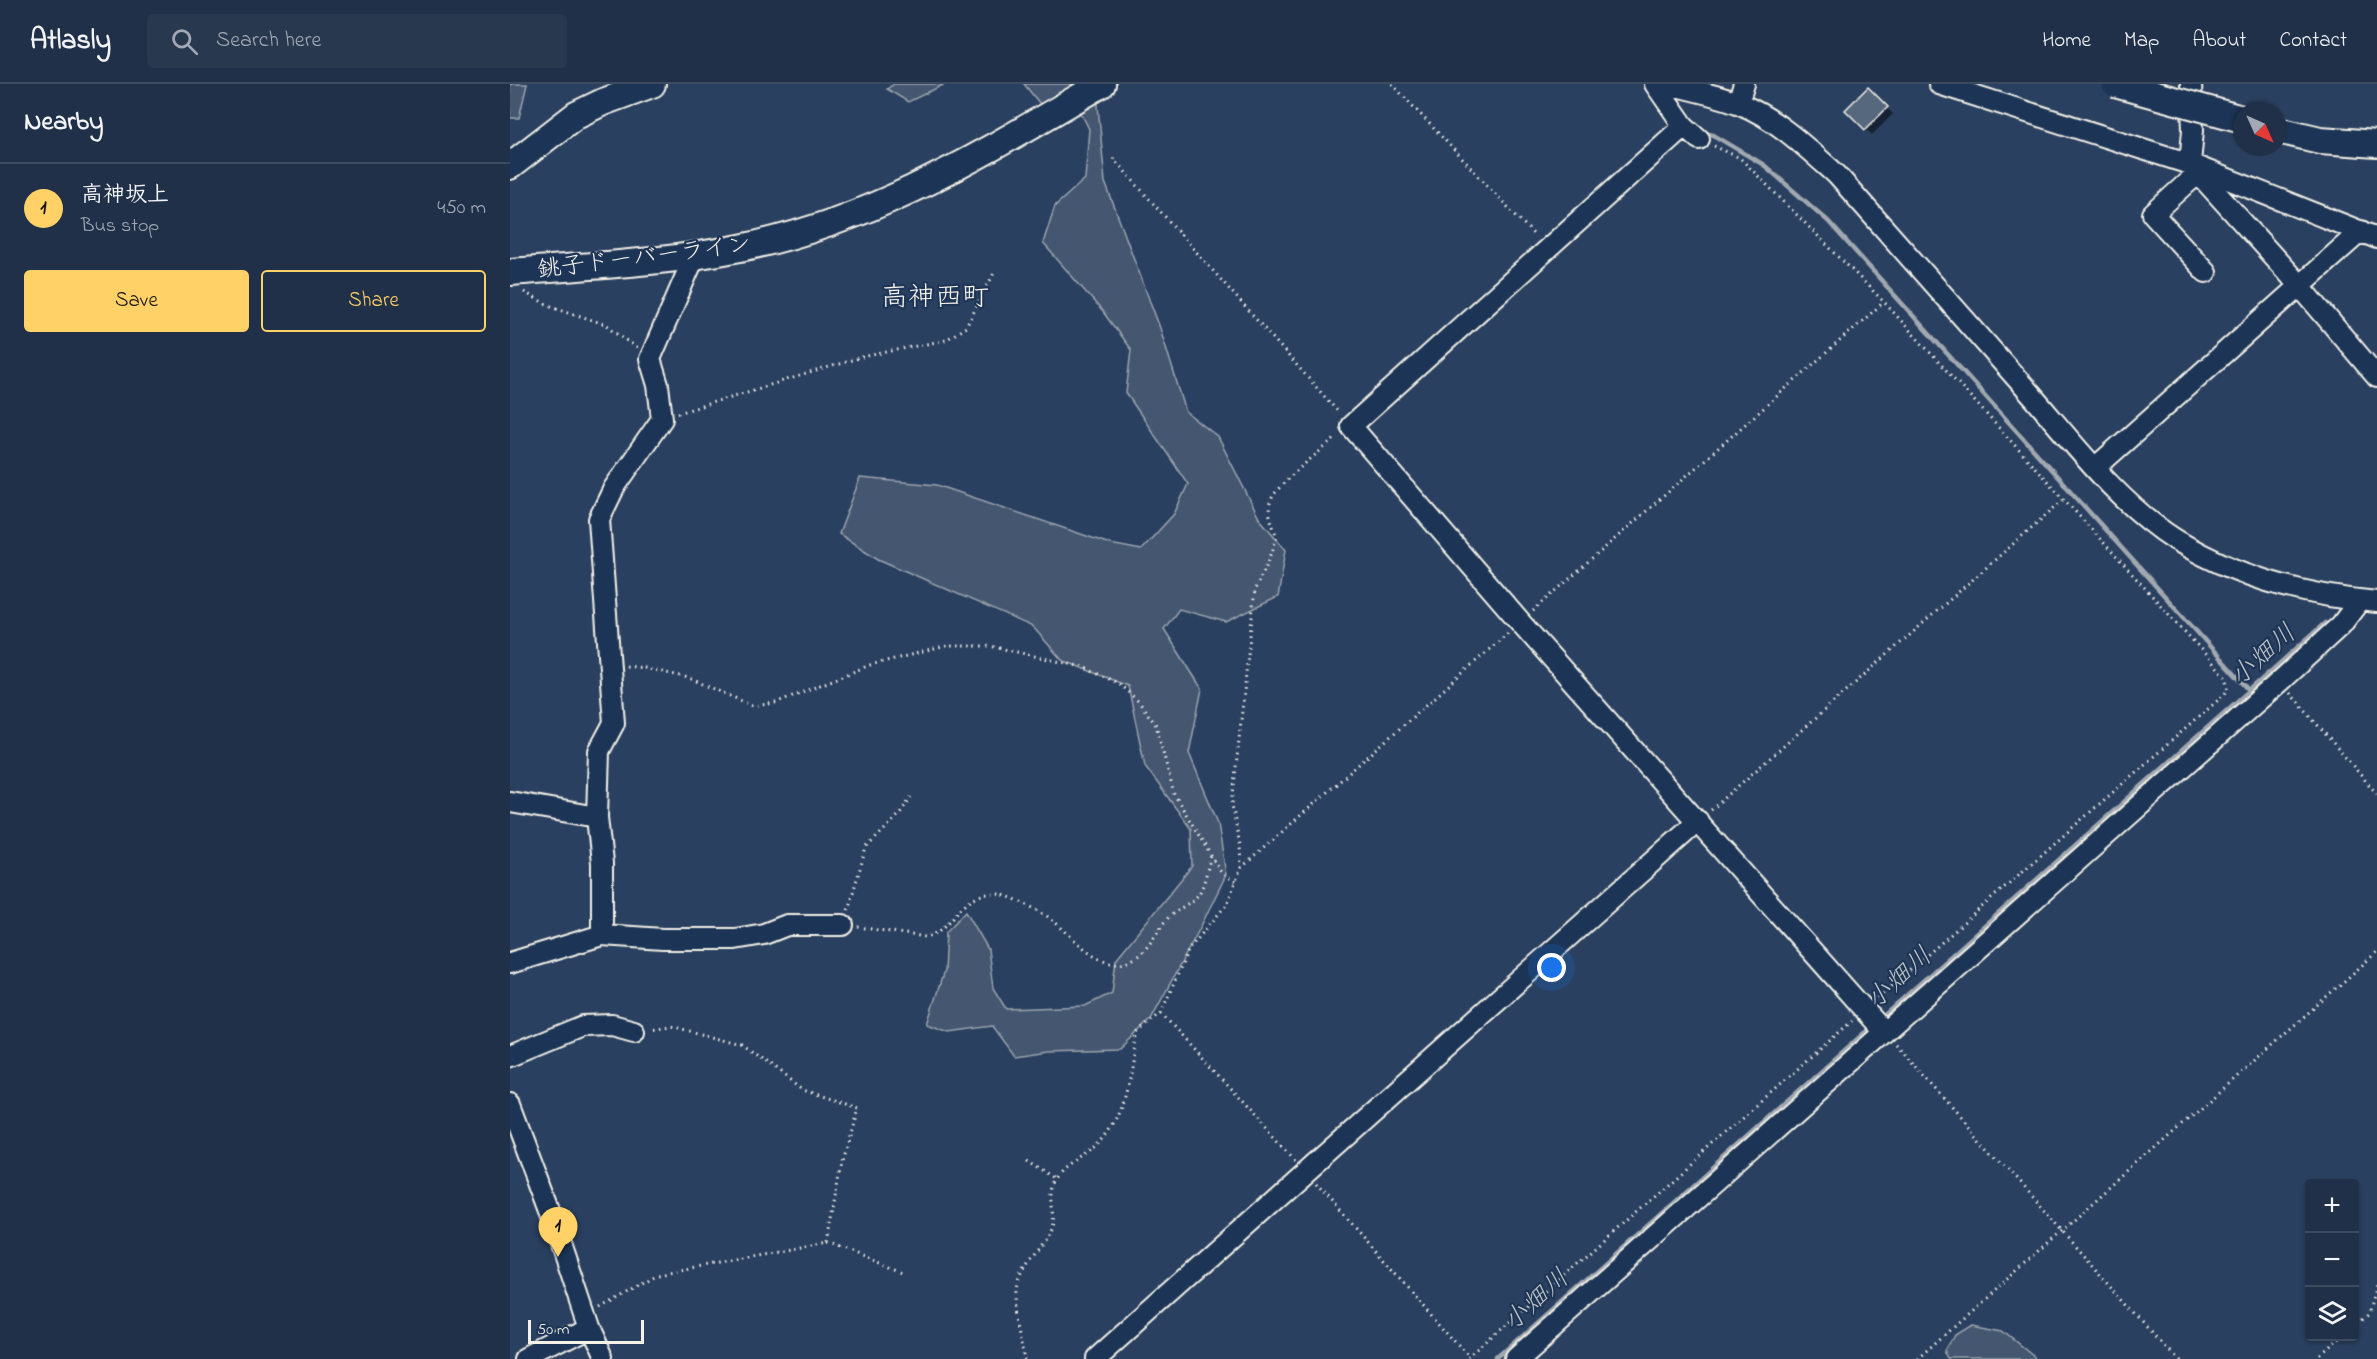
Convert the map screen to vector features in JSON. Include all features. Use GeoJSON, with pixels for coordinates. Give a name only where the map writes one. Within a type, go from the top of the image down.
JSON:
{"type":"FeatureCollection","features":[{"type":"Feature","properties":{"kind":"main road"},"geometry":{"type":"LineString","coordinates":[[510,166],[576,115],[620,95],[652,84]]}},
{"type":"Feature","properties":{"kind":"main road","name":"銚子ドーバーライン"},"geometry":{"type":"LineString","coordinates":[[514,279],[741,248],[838,220],[881,204],[942,175],[1102,84]]}},
{"type":"Feature","properties":{"kind":"main road"},"geometry":{"type":"LineString","coordinates":[[2115,84],[2233,117]]}},
{"type":"Feature","properties":{"kind":"main road"},"geometry":{"type":"LineString","coordinates":[[2287,132],[2320,140],[2377,144]]}},
{"type":"Feature","properties":{"kind":"street"},"geometry":{"type":"LineString","coordinates":[[1655,84],[1692,133],[1548,249],[1351,426],[1520,622],[1883,1031]]}},
{"type":"Feature","properties":{"kind":"street"},"geometry":{"type":"LineString","coordinates":[[1668,84],[1738,103],[1761,114],[1837,175],[2095,468],[2159,527],[2226,567],[2319,596],[2368,601]]}},
{"type":"Feature","properties":{"kind":"street"},"geometry":{"type":"LineString","coordinates":[[1738,103],[1744,84]]}},
{"type":"Feature","properties":{"kind":"street"},"geometry":{"type":"LineString","coordinates":[[2191,84],[2194,168],[2300,286],[2377,377]]}},
{"type":"Feature","properties":{"kind":"street"},"geometry":{"type":"LineString","coordinates":[[1948,85],[2194,168],[2369,234]]}},
{"type":"Feature","properties":{"kind":"street"},"geometry":{"type":"LineString","coordinates":[[2194,168],[2153,214],[2206,272]]}},
{"type":"Feature","properties":{"kind":"street"},"geometry":{"type":"LineString","coordinates":[[2095,468],[2300,286],[2369,234]]}},
{"type":"Feature","properties":{"kind":"street"},"geometry":{"type":"LineString","coordinates":[[602,935],[602,863],[597,817],[599,751],[614,723],[599,519],[614,488],[662,418],[658,386],[650,359],[695,255]]}},
{"type":"Feature","properties":{"kind":"street"},"geometry":{"type":"LineString","coordinates":[[1516,1359],[2368,601]]}},
{"type":"Feature","properties":{"kind":"street"},"geometry":{"type":"LineString","coordinates":[[510,802],[597,817]]}},
{"type":"Feature","properties":{"kind":"street"},"geometry":{"type":"LineString","coordinates":[[1095,1359],[1698,821]]}},
{"type":"Feature","properties":{"kind":"street"},"geometry":{"type":"LineString","coordinates":[[510,963],[602,935],[663,939],[735,939],[764,934],[787,925],[843,925]]}},
{"type":"Feature","properties":{"kind":"street"},"geometry":{"type":"LineString","coordinates":[[510,1056],[583,1026],[612,1025],[634,1031]]}},
{"type":"Feature","properties":{"kind":"street"},"geometry":{"type":"LineString","coordinates":[[510,1104],[603,1359]]}},
{"type":"Feature","properties":{"kind":"street"},"geometry":{"type":"LineString","coordinates":[[529,1359],[588,1321]]}},
{"type":"Feature","properties":{"kind":"path"},"geometry":{"type":"LineString","coordinates":[[1392,84],[1548,249]]}},
{"type":"Feature","properties":{"kind":"path"},"geometry":{"type":"LineString","coordinates":[[1161,1014],[1306,1171],[1470,1359],[2224,694],[2228,688],[2228,678],[1884,302],[1740,158],[1692,133]]}},
{"type":"Feature","properties":{"kind":"path"},"geometry":{"type":"LineString","coordinates":[[1027,1359],[1017,1290],[1030,1260],[1053,1225],[1053,1191],[1057,1179],[1066,1169],[1094,1150],[1108,1137],[1117,1122],[1124,1102],[1137,1033],[1161,1014],[1189,949],[1227,904],[1241,868],[1240,845],[1232,805],[1255,589],[1277,537],[1270,519],[1271,500],[1281,486],[1351,426],[1113,158]]}},
{"type":"Feature","properties":{"kind":"path"},"geometry":{"type":"LineString","coordinates":[[662,418],[862,357],[946,340],[966,327],[994,273]]}},
{"type":"Feature","properties":{"kind":"path"},"geometry":{"type":"LineString","coordinates":[[514,279],[526,294],[607,325],[650,359]]}},
{"type":"Feature","properties":{"kind":"path"},"geometry":{"type":"LineString","coordinates":[[1241,868],[1884,302]]}},
{"type":"Feature","properties":{"kind":"path"},"geometry":{"type":"LineString","coordinates":[[1698,821],[2063,500]]}},
{"type":"Feature","properties":{"kind":"path"},"geometry":{"type":"LineString","coordinates":[[609,665],[644,668],[688,678],[753,705],[775,703],[870,665],[947,646],[990,646],[1083,667],[1118,683],[1139,702],[1156,725],[1174,794],[1222,874],[1236,882]]}},
{"type":"Feature","properties":{"kind":"path"},"geometry":{"type":"LineString","coordinates":[[2280,681],[2377,794]]}},
{"type":"Feature","properties":{"kind":"path"},"geometry":{"type":"LineString","coordinates":[[911,797],[898,816],[866,848],[843,925],[925,937],[934,935],[960,907],[974,897],[999,894],[1043,913],[1098,958],[1114,963],[1127,962],[1150,945],[1167,920],[1199,894],[1211,856]]}},
{"type":"Feature","properties":{"kind":"path"},"geometry":{"type":"LineString","coordinates":[[1917,1359],[2377,952]]}},
{"type":"Feature","properties":{"kind":"path"},"geometry":{"type":"LineString","coordinates":[[634,1031],[671,1026],[742,1045],[802,1090],[857,1108],[842,1161],[828,1243]]}},
{"type":"Feature","properties":{"kind":"path"},"geometry":{"type":"LineString","coordinates":[[1883,1031],[2176,1359]]}},
{"type":"Feature","properties":{"kind":"path"},"geometry":{"type":"LineString","coordinates":[[1029,1161],[1057,1179]]}},
{"type":"Feature","properties":{"kind":"path"},"geometry":{"type":"LineString","coordinates":[[588,1321],[657,1274],[828,1243],[903,1272]]}},
{"type":"Feature","properties":{"kind":"path"},"geometry":{"type":"LineString","coordinates":[[2359,1322],[2369,1313],[2377,1284]]}},
{"type":"Feature","properties":{"kind":"path"},"geometry":{"type":"LineString","coordinates":[[2317,1359],[2337,1341]]}},
{"type":"Feature","properties":{"kind":"shaded area"},"geometry":{"type":"Polygon","coordinates":[[[510,84],[527,84],[519,118],[510,118],[510,84]]]}},
{"type":"Feature","properties":{"kind":"shaded area"},"geometry":{"type":"Polygon","coordinates":[[[894,84],[945,84],[908,102],[887,89],[894,84]]]}},
{"type":"Feature","properties":{"kind":"shaded area"},"geometry":{"type":"Polygon","coordinates":[[[1024,84],[1096,84],[1105,182],[1160,328],[1186,412],[1218,437],[1259,518],[1286,550],[1278,597],[1226,622],[1179,609],[1164,629],[1202,689],[1189,753],[1218,823],[1226,875],[1200,928],[1151,1019],[1120,1049],[1049,1051],[1014,1056],[992,1026],[949,1032],[927,1024],[944,971],[946,932],[966,911],[988,949],[993,988],[1006,1009],[1085,1006],[1112,993],[1116,959],[1192,866],[1191,829],[1145,766],[1128,686],[1062,660],[1033,627],[878,559],[839,534],[860,478],[937,485],[1110,544],[1141,550],[1174,514],[1188,484],[1126,393],[1131,350],[1103,312],[1043,243],[1055,206],[1085,179],[1089,129],[1080,111],[1040,104],[1024,84]]]}},
{"type":"Feature","properties":{"kind":"shaded area"},"geometry":{"type":"Polygon","coordinates":[[[1971,1325],[2003,1331],[2038,1359],[1951,1359],[1947,1351],[1955,1335],[1971,1325]]]}},
{"type":"Feature","properties":{"kind":"building"},"geometry":{"type":"Polygon","coordinates":[[[1868,87],[1888,107],[1865,130],[1845,110],[1868,87]]]}},
{"type":"Feature","properties":{"kind":"waterway"},"geometry":{"type":"LineString","coordinates":[[1710,133],[1764,165],[1828,221],[2250,691]]}},
{"type":"Feature","properties":{"kind":"waterway","name":"小畑川"},"geometry":{"type":"LineString","coordinates":[[1879,1020],[2325,623]]}},
{"type":"Feature","properties":{"kind":"waterway","name":"小畑川"},"geometry":{"type":"LineString","coordinates":[[1498,1359],[1872,1026]]}},
{"type":"Feature","properties":{"kind":"place","name":"高神坂上"},"geometry":{"type":"Point","coordinates":[558,1257]}},
{"type":"Feature","properties":{"kind":"district","name":"高神西町"},"geometry":{"type":"Point","coordinates":[935,296]}}]}
